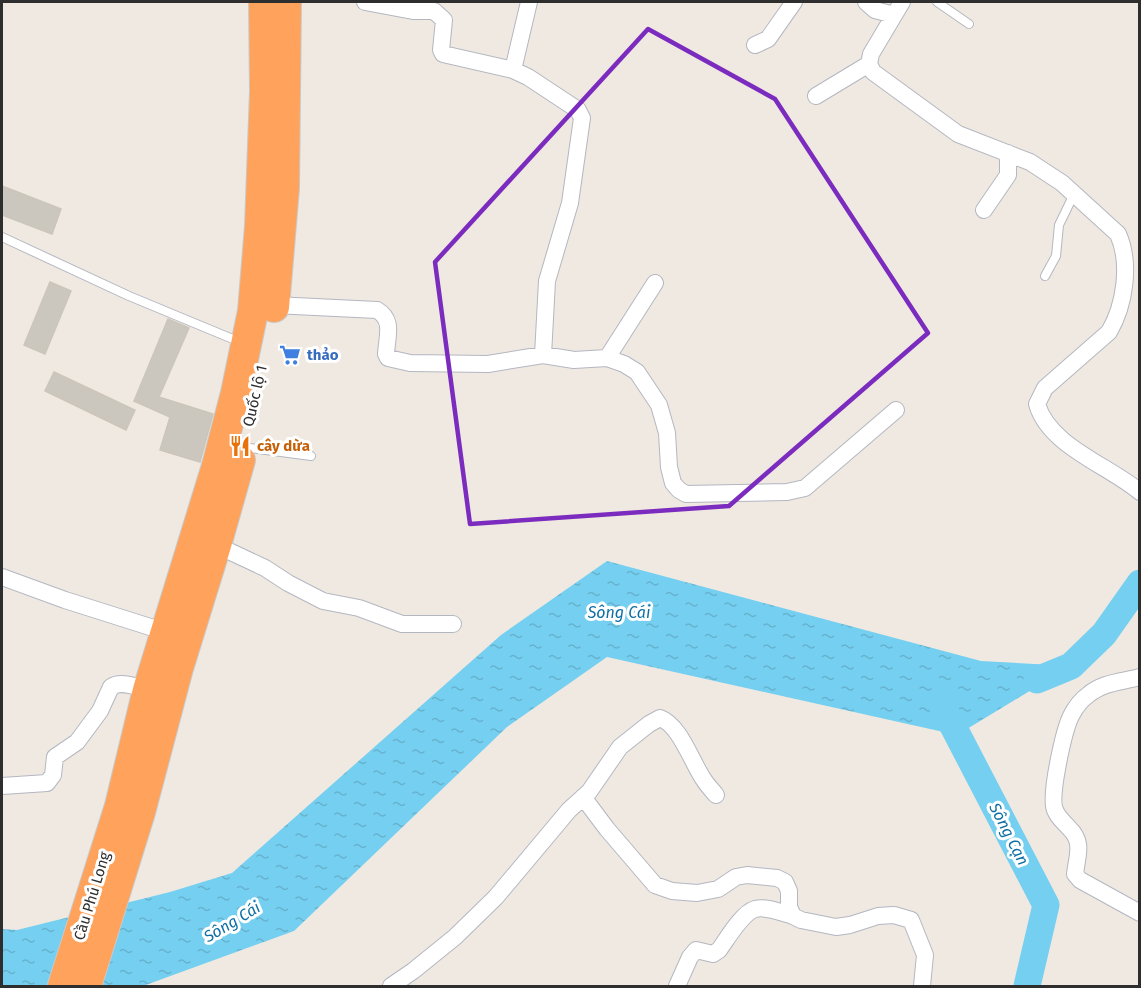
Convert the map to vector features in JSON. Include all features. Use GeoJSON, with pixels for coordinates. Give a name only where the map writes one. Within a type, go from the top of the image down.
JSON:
{"type":"FeatureCollection","features":[{"type":"Feature","properties":{"kind":"highway","name":"Quốc lộ 1"},"geometry":{"type":"LineString","coordinates":[[130,809],[147,690],[217,466],[236,393],[253,311],[260,226],[265,91],[264,2]]}},
{"type":"Feature","properties":{"kind":"highway","name":"Quốc lộ 1"},"geometry":{"type":"LineString","coordinates":[[130,809],[178,668],[216,545],[258,389],[274,305],[284,188],[286,2]]}},
{"type":"Feature","properties":{"kind":"highway","name":"Cầu Phú Long"},"geometry":{"type":"LineString","coordinates":[[63,987],[130,809]]}},
{"type":"Feature","properties":{"kind":"highway","name":"Cầu Phú Long"},"geometry":{"type":"LineString","coordinates":[[86,987],[130,809]]}},
{"type":"Feature","properties":{"kind":"street"},"geometry":{"type":"LineString","coordinates":[[365,2],[413,11],[434,11],[444,20],[442,54],[513,70],[528,77],[578,110],[582,118],[570,203],[547,281],[543,356]]}},
{"type":"Feature","properties":{"kind":"street"},"geometry":{"type":"LineString","coordinates":[[513,70],[529,2]]}},
{"type":"Feature","properties":{"kind":"street"},"geometry":{"type":"LineString","coordinates":[[755,45],[768,39],[794,2]]}},
{"type":"Feature","properties":{"kind":"street"},"geometry":{"type":"LineString","coordinates":[[866,2],[875,10],[898,8]]}},
{"type":"Feature","properties":{"kind":"street"},"geometry":{"type":"LineString","coordinates":[[898,8],[871,54],[869,64],[873,72],[949,129],[1030,162],[1074,193],[1113,228],[1121,242],[1125,269],[1119,312],[1110,332],[1044,388],[1037,404],[1040,414],[1058,436],[1140,492]]}},
{"type":"Feature","properties":{"kind":"street"},"geometry":{"type":"LineString","coordinates":[[816,96],[869,64]]}},
{"type":"Feature","properties":{"kind":"street"},"geometry":{"type":"LineString","coordinates":[[984,210],[1008,175],[1008,153]]}},
{"type":"Feature","properties":{"kind":"street"},"geometry":{"type":"LineString","coordinates":[[607,358],[655,283]]}},
{"type":"Feature","properties":{"kind":"street"},"geometry":{"type":"LineString","coordinates":[[274,305],[377,310],[385,315],[388,321],[386,354],[388,358],[398,361],[488,364],[543,356],[574,360],[607,358],[624,364],[637,372],[659,405],[668,433],[669,467],[673,483],[686,494],[787,492],[805,488],[896,411]]}},
{"type":"Feature","properties":{"kind":"street"},"geometry":{"type":"LineString","coordinates":[[216,545],[266,568],[288,584],[323,601],[359,608],[402,624],[453,624]]}},
{"type":"Feature","properties":{"kind":"street"},"geometry":{"type":"LineString","coordinates":[[2,577],[165,632]]}},
{"type":"Feature","properties":{"kind":"street"},"geometry":{"type":"LineString","coordinates":[[1140,677],[1104,684],[1089,694],[1070,718],[1055,784],[1054,808],[1060,820],[1077,836],[1080,850],[1075,874],[1080,880],[1140,913]]}},
{"type":"Feature","properties":{"kind":"street"},"geometry":{"type":"LineString","coordinates":[[2,786],[47,783],[53,775],[55,757],[77,742],[100,711],[114,684],[119,683],[147,690]]}},
{"type":"Feature","properties":{"kind":"street"},"geometry":{"type":"LineString","coordinates":[[391,987],[455,937],[496,897],[603,773],[620,747],[649,724],[660,718],[666,720],[686,746],[704,781],[716,795]]}},
{"type":"Feature","properties":{"kind":"street"},"geometry":{"type":"LineString","coordinates":[[583,797],[655,885],[672,891],[697,893],[718,889],[736,877],[747,875],[777,878],[785,882],[789,891],[789,907],[794,916]]}},
{"type":"Feature","properties":{"kind":"street"},"geometry":{"type":"LineString","coordinates":[[677,987],[690,957],[696,950],[713,954],[719,950],[746,914],[755,909],[770,910],[801,920],[836,927],[878,916],[894,915],[911,920],[925,955],[922,987]]}},
{"type":"Feature","properties":{"kind":"lane"},"geometry":{"type":"LineString","coordinates":[[937,2],[969,24]]}},
{"type":"Feature","properties":{"kind":"lane"},"geometry":{"type":"LineString","coordinates":[[1045,276],[1056,255],[1059,225],[1074,193]]}},
{"type":"Feature","properties":{"kind":"lane"},"geometry":{"type":"LineString","coordinates":[[2,237],[129,296],[246,345]]}},
{"type":"Feature","properties":{"kind":"lane"},"geometry":{"type":"LineString","coordinates":[[243,447],[311,456]]}},
{"type":"Feature","properties":{"kind":"highlighted area"},"geometry":{"type":"Polygon","coordinates":[[[648,29],[775,99],[928,333],[729,506],[470,524],[435,262],[648,29]]]}},
{"type":"Feature","properties":{"kind":"water","name":"Sông Cái"},"geometry":{"type":"Polygon","coordinates":[[[607,561],[981,661],[1071,666],[957,735],[607,657],[507,727],[294,931],[143,986],[2,986],[2,929],[17,930],[170,892],[232,873],[501,635],[607,561]]]}},
{"type":"Feature","properties":{"kind":"building"},"geometry":{"type":"Polygon","coordinates":[[[2,186],[61,209],[52,234],[2,215],[2,186]]]}},
{"type":"Feature","properties":{"kind":"building"},"geometry":{"type":"Polygon","coordinates":[[[50,282],[71,291],[45,354],[24,345],[50,282]]]}},
{"type":"Feature","properties":{"kind":"building"},"geometry":{"type":"Polygon","coordinates":[[[168,319],[189,328],[159,397],[213,414],[200,462],[160,450],[170,417],[134,401],[168,319]]]}},
{"type":"Feature","properties":{"kind":"building"},"geometry":{"type":"Polygon","coordinates":[[[54,372],[135,410],[126,430],[45,391],[54,372]]]}},
{"type":"Feature","properties":{"kind":"waterway","name":"Sông Cái"},"geometry":{"type":"LineString","coordinates":[[1037,680],[1071,666],[1104,634],[1140,583]]}},
{"type":"Feature","properties":{"kind":"waterway","name":"Sông Cạn"},"geometry":{"type":"LineString","coordinates":[[941,703],[1046,905],[1027,986]]}},
{"type":"Feature","properties":{"kind":"place","name":"thảo"},"geometry":{"type":"Point","coordinates":[290,355]}},
{"type":"Feature","properties":{"kind":"place","name":"cây dừa"},"geometry":{"type":"Point","coordinates":[240,446]}}]}
